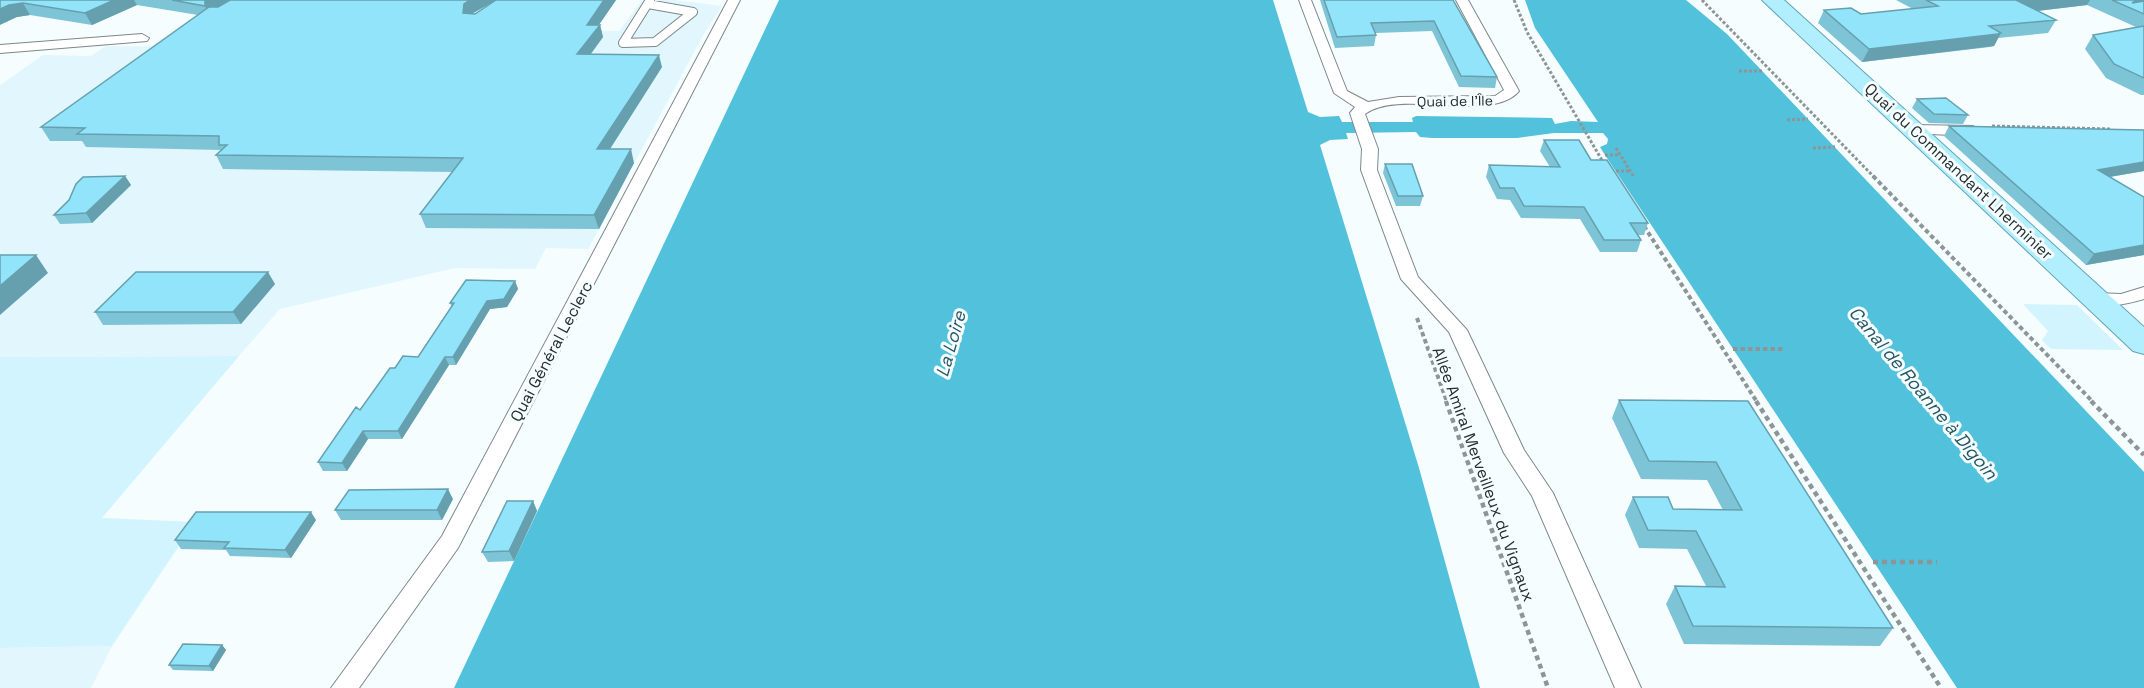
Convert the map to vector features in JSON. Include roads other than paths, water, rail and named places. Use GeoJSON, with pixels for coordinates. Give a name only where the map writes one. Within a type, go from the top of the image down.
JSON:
{"type":"FeatureCollection","features":[{"type":"Feature","properties":{"kind":"main road","name":"Quai du Commandant Lherminier"},"geometry":{"type":"LineString","coordinates":[[1772,0],[2144,344]]}},
{"type":"Feature","properties":{"kind":"street","name":"Quai Général Leclerc"},"geometry":{"type":"LineString","coordinates":[[344,688],[450,542],[679,109],[734,0]]}},
{"type":"Feature","properties":{"kind":"street"},"geometry":{"type":"LineString","coordinates":[[1305,0],[1341,93],[1361,113],[1368,143],[1369,170],[1410,279],[1457,330],[1515,453],[1542,493],[1628,688]]}},
{"type":"Feature","properties":{"kind":"street","name":"Quai de l'Île"},"geometry":{"type":"LineString","coordinates":[[1361,113],[1384,102],[1482,102],[1498,100],[1509,95],[1512,91],[1509,82],[1462,0]]}},
{"type":"Feature","properties":{"kind":"street"},"geometry":{"type":"LineString","coordinates":[[0,49],[142,38]]}},
{"type":"Feature","properties":{"kind":"street"},"geometry":{"type":"LineString","coordinates":[[1914,129],[1988,128]]}},
{"type":"Feature","properties":{"kind":"street"},"geometry":{"type":"LineString","coordinates":[[2096,299],[2122,300],[2144,293]]}},
{"type":"Feature","properties":{"kind":"lane"},"geometry":{"type":"LineString","coordinates":[[649,2],[693,12],[654,42],[623,43],[629,33],[649,2]]}},
{"type":"Feature","properties":{"kind":"water"},"geometry":{"type":"Polygon","coordinates":[[[779,0],[1273,0],[1308,112],[1320,117],[1339,116],[1342,122],[1413,122],[1412,118],[1416,116],[1552,118],[1555,124],[1571,121],[1598,122],[1535,28],[1525,0],[1686,0],[1727,34],[2144,472],[2144,688],[1957,688],[1605,155],[1600,147],[1607,144],[1608,139],[1603,133],[1554,133],[1517,138],[1432,138],[1420,137],[1416,132],[1346,133],[1348,139],[1330,140],[1320,145],[1419,468],[1480,688],[454,688],[779,0]]]}},
{"type":"Feature","properties":{"kind":"water label","name":"La Loire"},"geometry":{"type":"Point","coordinates":[951,344]}},
{"type":"Feature","properties":{"kind":"water label","name":"Canal de Roanne à Digoin"},"geometry":{"type":"Point","coordinates":[1923,393]}}]}
